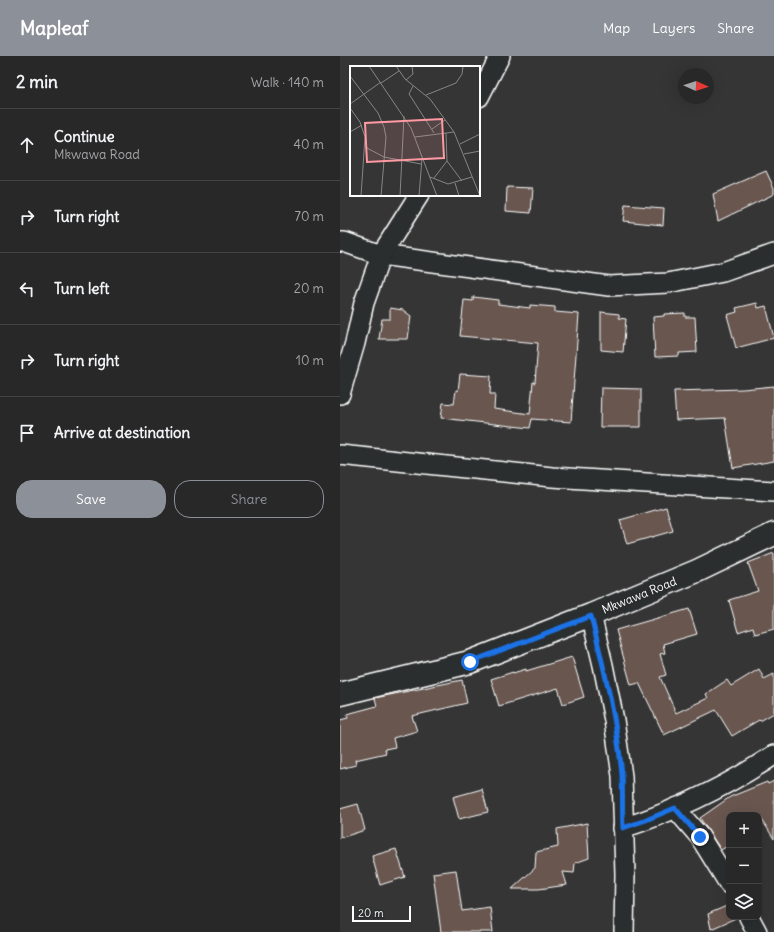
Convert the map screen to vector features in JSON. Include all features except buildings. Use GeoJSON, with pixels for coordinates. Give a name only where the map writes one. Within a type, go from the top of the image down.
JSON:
{"type":"FeatureCollection","features":[{"type":"Feature","properties":{"kind":"street"},"geometry":{"type":"LineString","coordinates":[[480,95],[500,56]]}},
{"type":"Feature","properties":{"kind":"street"},"geometry":{"type":"LineString","coordinates":[[340,394],[355,343],[364,303],[381,255],[418,196]]}},
{"type":"Feature","properties":{"kind":"street"},"geometry":{"type":"LineString","coordinates":[[340,242],[344,242],[381,255],[609,286],[668,283],[723,272],[774,254]]}},
{"type":"Feature","properties":{"kind":"street"},"geometry":{"type":"LineString","coordinates":[[340,455],[545,476],[774,491]]}},
{"type":"Feature","properties":{"kind":"street","name":"Mkwawa Road"},"geometry":{"type":"LineString","coordinates":[[340,694],[470,662],[591,616],[697,571],[774,534]]}},
{"type":"Feature","properties":{"kind":"street"},"geometry":{"type":"LineString","coordinates":[[591,616],[614,720],[622,776],[625,874],[624,932]]}},
{"type":"Feature","properties":{"kind":"street"},"geometry":{"type":"LineString","coordinates":[[340,678],[372,685]]}},
{"type":"Feature","properties":{"kind":"street"},"geometry":{"type":"LineString","coordinates":[[623,828],[710,793],[774,754]]}},
{"type":"Feature","properties":{"kind":"street"},"geometry":{"type":"LineString","coordinates":[[675,808],[700,837],[726,879]]}},
{"type":"Feature","properties":{"kind":"street"},"geometry":{"type":"LineString","coordinates":[[751,920],[757,932]]}},
{"type":"Feature","properties":{"kind":"route"},"geometry":{"type":"LineString","coordinates":[[470,662],[591,616],[614,720],[622,776],[623,828],[675,808],[700,837]]}}]}
